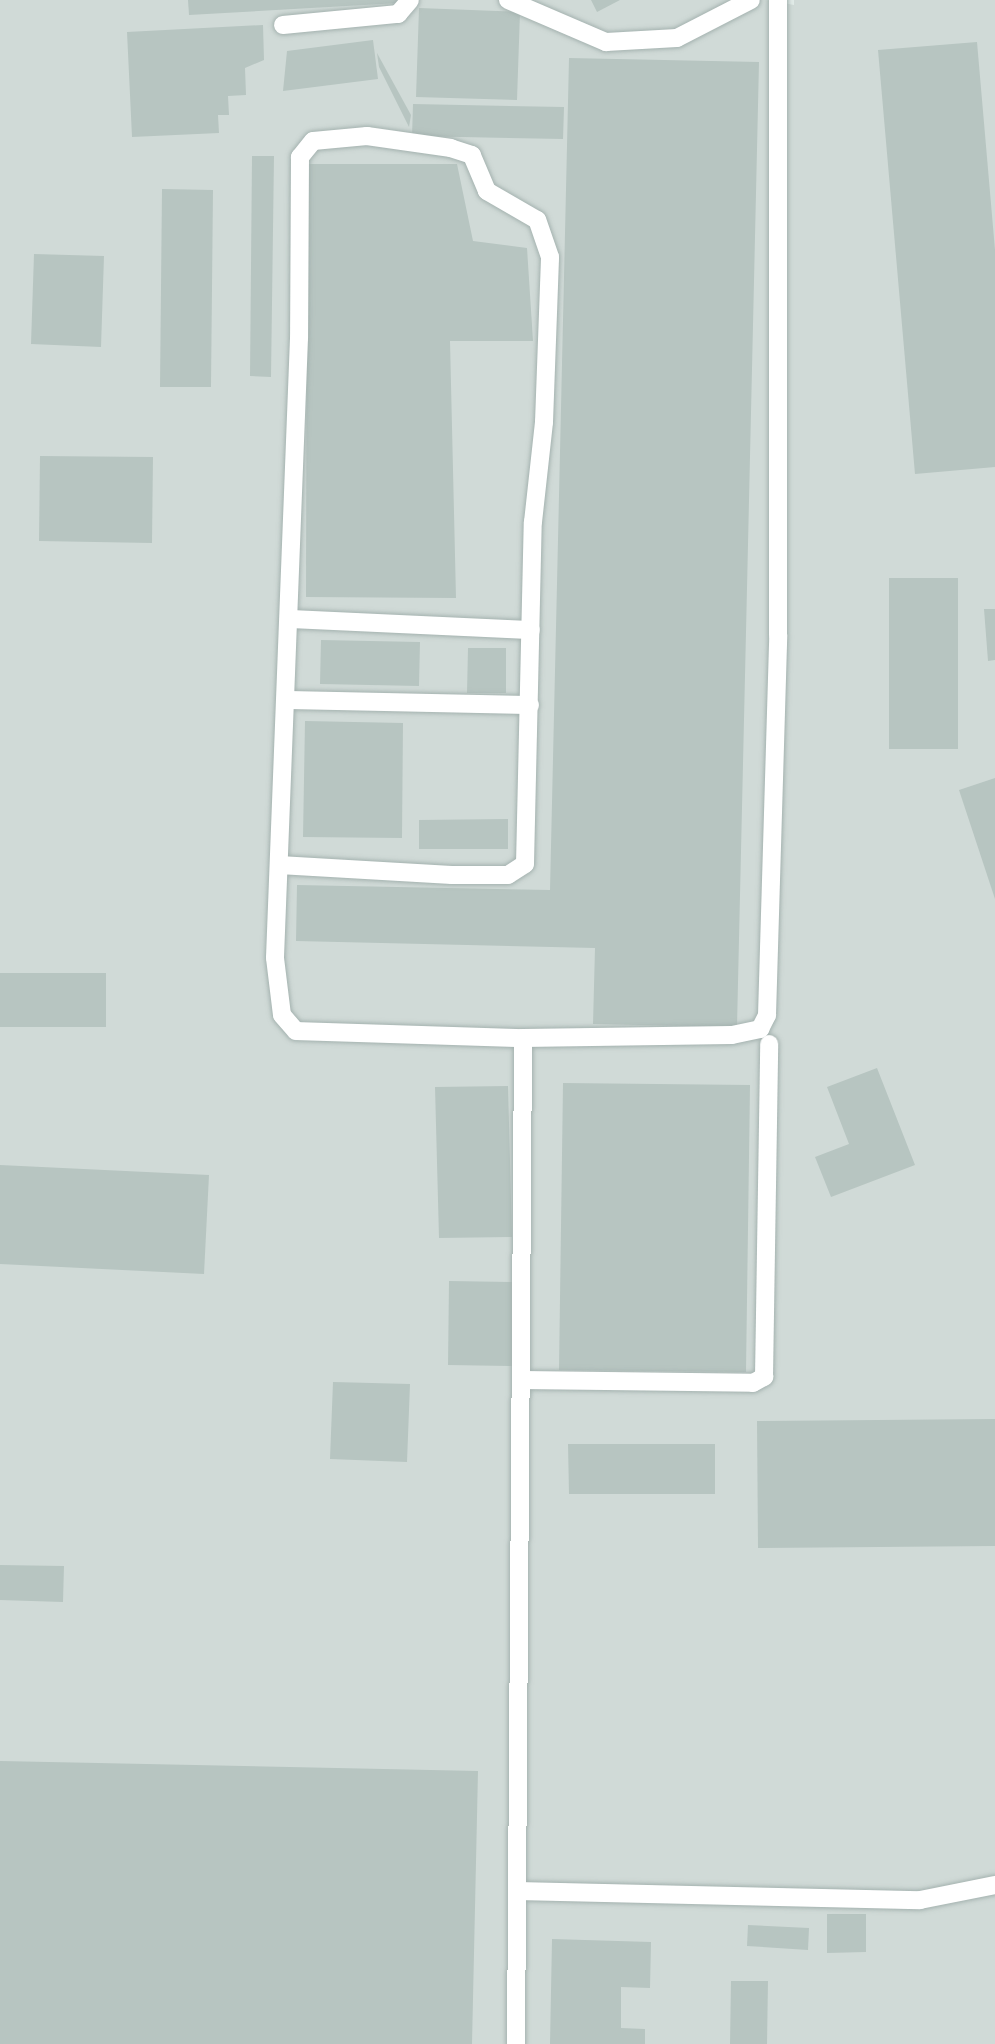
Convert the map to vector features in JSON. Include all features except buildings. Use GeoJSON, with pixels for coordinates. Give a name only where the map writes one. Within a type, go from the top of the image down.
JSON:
{"type":"FeatureCollection","features":[{"type":"Feature","properties":{"kind":"lane"},"geometry":{"type":"LineString","coordinates":[[283,25],[398,14],[410,0]]}},
{"type":"Feature","properties":{"kind":"lane"},"geometry":{"type":"LineString","coordinates":[[508,0],[606,42],[677,38],[751,0]]}},
{"type":"Feature","properties":{"kind":"lane"},"geometry":{"type":"LineString","coordinates":[[279,866],[452,875],[508,874],[525,864],[531,630],[550,256],[537,220],[487,192],[472,155],[367,136],[313,141],[300,157],[289,619],[275,958],[282,1015],[296,1031],[523,1038],[732,1035],[760,1029],[767,1015],[778,635],[778,0]]}},
{"type":"Feature","properties":{"kind":"lane"},"geometry":{"type":"LineString","coordinates":[[289,619],[531,630]]}},
{"type":"Feature","properties":{"kind":"lane"},"geometry":{"type":"LineString","coordinates":[[286,700],[530,705]]}},
{"type":"Feature","properties":{"kind":"lane"},"geometry":{"type":"LineString","coordinates":[[516,2044],[523,1038]]}},
{"type":"Feature","properties":{"kind":"lane"},"geometry":{"type":"LineString","coordinates":[[522,1380],[753,1383],[764,1377],[769,1044]]}},
{"type":"Feature","properties":{"kind":"lane"},"geometry":{"type":"LineString","coordinates":[[517,1891],[920,1900],[995,1885]]}},
{"type":"Feature","properties":{"kind":"shaded area"},"geometry":{"type":"Polygon","coordinates":[[[0,0],[767,0],[794,5],[794,0],[995,0],[995,2044],[0,2044],[0,0]]]}}]}
